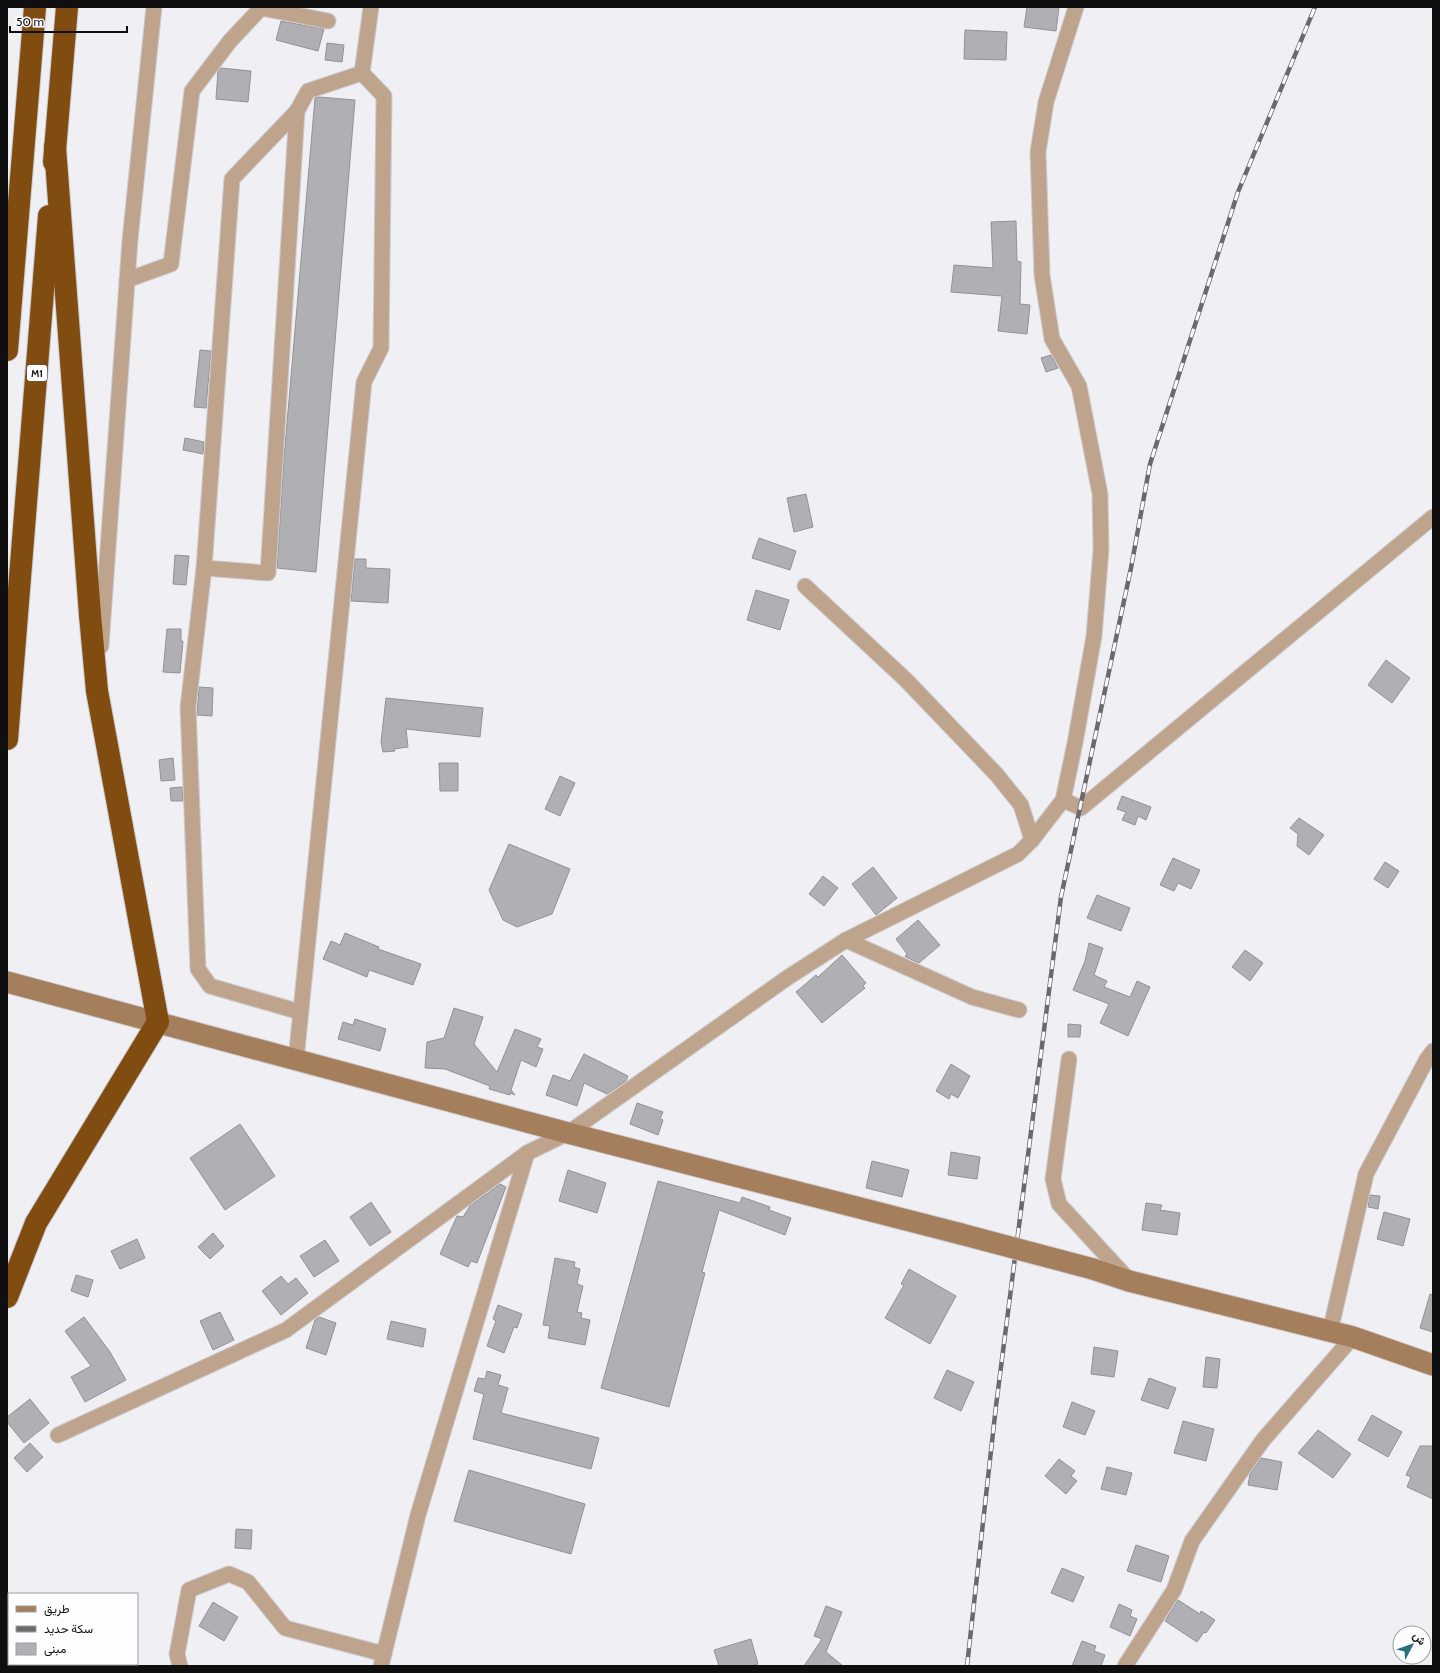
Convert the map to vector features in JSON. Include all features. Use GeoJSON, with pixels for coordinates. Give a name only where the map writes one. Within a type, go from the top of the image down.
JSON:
{"type":"FeatureCollection","features":[{"type":"Feature","properties":{"kind":"highway"},"geometry":{"type":"LineString","coordinates":[[7,350],[35,7]]}},
{"type":"Feature","properties":{"kind":"highway","name":"M1"},"geometry":{"type":"LineString","coordinates":[[7,739],[67,7]]}},
{"type":"Feature","properties":{"kind":"highway"},"geometry":{"type":"LineString","coordinates":[[7,1297],[36,1223],[158,1022],[97,690],[55,148]]}},
{"type":"Feature","properties":{"kind":"highway"},"geometry":{"type":"LineString","coordinates":[[7,245],[20,188]]}},
{"type":"Feature","properties":{"kind":"main road"},"geometry":{"type":"LineString","coordinates":[[7,982],[57,994],[568,1133],[1093,1269],[1129,1281],[1353,1337],[1433,1365]]}},
{"type":"Feature","properties":{"kind":"street"},"geometry":{"type":"LineString","coordinates":[[97,690],[127,280],[154,7]]}},
{"type":"Feature","properties":{"kind":"street"},"geometry":{"type":"LineString","coordinates":[[362,73],[372,7]]}},
{"type":"Feature","properties":{"kind":"street"},"geometry":{"type":"LineString","coordinates":[[58,1435],[286,1330],[527,1153],[568,1133],[787,978],[846,940],[1018,854],[1032,840],[1063,800],[1075,743],[1094,636],[1101,550],[1100,494],[1079,386],[1052,339],[1042,275],[1038,152],[1046,102],[1076,7]]}},
{"type":"Feature","properties":{"kind":"street"},"geometry":{"type":"LineString","coordinates":[[127,280],[171,264],[192,91],[230,41],[261,8],[328,21]]}},
{"type":"Feature","properties":{"kind":"street"},"geometry":{"type":"LineString","coordinates":[[300,1012],[210,986],[198,969],[188,707],[204,568],[232,179],[297,111],[308,91],[362,73]]}},
{"type":"Feature","properties":{"kind":"street"},"geometry":{"type":"LineString","coordinates":[[296,1060],[364,382],[381,348],[384,96],[362,73]]}},
{"type":"Feature","properties":{"kind":"street"},"geometry":{"type":"LineString","coordinates":[[204,568],[268,573],[297,111]]}},
{"type":"Feature","properties":{"kind":"street"},"geometry":{"type":"LineString","coordinates":[[1063,800],[1081,808],[1433,517]]}},
{"type":"Feature","properties":{"kind":"street"},"geometry":{"type":"LineString","coordinates":[[805,586],[906,680],[997,775],[1021,805],[1032,840]]}},
{"type":"Feature","properties":{"kind":"street"},"geometry":{"type":"LineString","coordinates":[[846,940],[972,997],[1019,1010]]}},
{"type":"Feature","properties":{"kind":"street"},"geometry":{"type":"LineString","coordinates":[[1330,1332],[1366,1174],[1427,1059],[1433,1051]]}},
{"type":"Feature","properties":{"kind":"street"},"geometry":{"type":"LineString","coordinates":[[1069,1059],[1053,1179],[1059,1204],[1129,1281]]}},
{"type":"Feature","properties":{"kind":"street"},"geometry":{"type":"LineString","coordinates":[[180,1666],[177,1654],[189,1590],[229,1574],[248,1582],[285,1628],[383,1660],[418,1514],[527,1153]]}},
{"type":"Feature","properties":{"kind":"street"},"geometry":{"type":"LineString","coordinates":[[1125,1666],[1174,1590],[1192,1541],[1263,1440],[1353,1337]]}},
{"type":"Feature","properties":{"kind":"building"},"geometry":{"type":"Polygon","coordinates":[[[1027,7],[1059,7],[1056,31],[1024,27],[1027,7]]]}},
{"type":"Feature","properties":{"kind":"building"},"geometry":{"type":"Polygon","coordinates":[[[281,21],[324,29],[318,51],[276,40],[281,21]]]}},
{"type":"Feature","properties":{"kind":"building"},"geometry":{"type":"Polygon","coordinates":[[[965,30],[1007,32],[1006,60],[964,59],[965,30]]]}},
{"type":"Feature","properties":{"kind":"building"},"geometry":{"type":"Polygon","coordinates":[[[327,43],[344,45],[342,62],[325,60],[327,43]]]}},
{"type":"Feature","properties":{"kind":"building"},"geometry":{"type":"Polygon","coordinates":[[[221,68],[251,71],[248,102],[216,99],[218,71],[221,68]]]}},
{"type":"Feature","properties":{"kind":"building"},"geometry":{"type":"Polygon","coordinates":[[[315,98],[355,100],[316,572],[277,568],[284,458],[315,98]]]}},
{"type":"Feature","properties":{"kind":"building"},"geometry":{"type":"Polygon","coordinates":[[[1016,221],[1017,261],[1021,262],[1020,304],[1030,305],[1027,334],[998,331],[1002,296],[951,292],[954,265],[993,268],[991,222],[1016,221]]]}},
{"type":"Feature","properties":{"kind":"building"},"geometry":{"type":"Polygon","coordinates":[[[200,350],[211,351],[206,408],[194,407],[200,350]]]}},
{"type":"Feature","properties":{"kind":"building"},"geometry":{"type":"Polygon","coordinates":[[[1051,355],[1058,368],[1046,372],[1041,358],[1051,355]]]}},
{"type":"Feature","properties":{"kind":"building"},"geometry":{"type":"Polygon","coordinates":[[[185,438],[204,442],[203,454],[183,450],[185,438]]]}},
{"type":"Feature","properties":{"kind":"building"},"geometry":{"type":"Polygon","coordinates":[[[806,494],[813,527],[794,532],[787,498],[806,494]]]}},
{"type":"Feature","properties":{"kind":"building"},"geometry":{"type":"Polygon","coordinates":[[[759,538],[796,551],[790,570],[752,558],[759,538]]]}},
{"type":"Feature","properties":{"kind":"building"},"geometry":{"type":"Polygon","coordinates":[[[175,555],[189,556],[186,585],[173,584],[175,555]]]}},
{"type":"Feature","properties":{"kind":"building"},"geometry":{"type":"Polygon","coordinates":[[[355,559],[366,559],[366,568],[390,569],[388,603],[351,601],[355,559]]]}},
{"type":"Feature","properties":{"kind":"building"},"geometry":{"type":"Polygon","coordinates":[[[756,590],[789,600],[780,630],[747,620],[756,590]]]}},
{"type":"Feature","properties":{"kind":"building"},"geometry":{"type":"Polygon","coordinates":[[[167,629],[181,629],[181,641],[183,641],[180,673],[163,672],[167,629]]]}},
{"type":"Feature","properties":{"kind":"building"},"geometry":{"type":"Polygon","coordinates":[[[1386,660],[1410,678],[1392,703],[1368,685],[1386,660]]]}},
{"type":"Feature","properties":{"kind":"building"},"geometry":{"type":"Polygon","coordinates":[[[199,687],[213,688],[212,716],[197,715],[199,687]]]}},
{"type":"Feature","properties":{"kind":"building"},"geometry":{"type":"Polygon","coordinates":[[[386,698],[483,708],[480,737],[406,729],[408,747],[394,749],[395,751],[383,752],[381,742],[386,698]]]}},
{"type":"Feature","properties":{"kind":"building"},"geometry":{"type":"Polygon","coordinates":[[[173,758],[175,780],[161,781],[159,760],[173,758]]]}},
{"type":"Feature","properties":{"kind":"building"},"geometry":{"type":"Polygon","coordinates":[[[439,763],[458,763],[458,791],[440,791],[439,763]]]}},
{"type":"Feature","properties":{"kind":"building"},"geometry":{"type":"Polygon","coordinates":[[[560,776],[575,783],[560,816],[545,809],[560,776]]]}},
{"type":"Feature","properties":{"kind":"building"},"geometry":{"type":"Polygon","coordinates":[[[182,787],[183,801],[171,801],[170,788],[182,787]]]}},
{"type":"Feature","properties":{"kind":"building"},"geometry":{"type":"Polygon","coordinates":[[[1122,796],[1151,807],[1146,820],[1138,816],[1135,825],[1122,820],[1126,812],[1117,809],[1122,796]]]}},
{"type":"Feature","properties":{"kind":"building"},"geometry":{"type":"Polygon","coordinates":[[[1299,818],[1324,835],[1309,855],[1297,846],[1298,834],[1290,828],[1299,818]]]}},
{"type":"Feature","properties":{"kind":"building"},"geometry":{"type":"Polygon","coordinates":[[[509,844],[570,869],[552,914],[517,927],[503,920],[489,890],[509,844]]]}},
{"type":"Feature","properties":{"kind":"building"},"geometry":{"type":"Polygon","coordinates":[[[1173,858],[1200,870],[1191,889],[1178,883],[1174,891],[1160,885],[1173,858]]]}},
{"type":"Feature","properties":{"kind":"building"},"geometry":{"type":"Polygon","coordinates":[[[1385,862],[1399,871],[1388,888],[1374,879],[1385,862]]]}},
{"type":"Feature","properties":{"kind":"building"},"geometry":{"type":"Polygon","coordinates":[[[873,867],[897,898],[876,915],[852,884],[873,867]]]}},
{"type":"Feature","properties":{"kind":"building"},"geometry":{"type":"Polygon","coordinates":[[[823,876],[838,888],[824,906],[809,894],[823,876]]]}},
{"type":"Feature","properties":{"kind":"building"},"geometry":{"type":"Polygon","coordinates":[[[1097,895],[1130,908],[1121,931],[1087,918],[1097,895]]]}},
{"type":"Feature","properties":{"kind":"building"},"geometry":{"type":"Polygon","coordinates":[[[918,920],[940,945],[919,963],[905,956],[907,954],[896,939],[918,920]]]}},
{"type":"Feature","properties":{"kind":"building"},"geometry":{"type":"Polygon","coordinates":[[[345,933],[379,947],[378,949],[421,964],[413,985],[369,970],[367,977],[323,959],[331,941],[340,945],[345,933]]]}},
{"type":"Feature","properties":{"kind":"building"},"geometry":{"type":"Polygon","coordinates":[[[1089,943],[1103,948],[1094,975],[1107,981],[1104,987],[1130,997],[1137,981],[1150,987],[1128,1036],[1100,1023],[1109,1004],[1073,990],[1085,961],[1089,943]]]}},
{"type":"Feature","properties":{"kind":"building"},"geometry":{"type":"Polygon","coordinates":[[[1245,950],[1263,963],[1250,981],[1232,967],[1245,950]]]}},
{"type":"Feature","properties":{"kind":"building"},"geometry":{"type":"Polygon","coordinates":[[[842,955],[866,983],[863,986],[865,988],[822,1023],[796,992],[816,975],[818,977],[842,955]]]}},
{"type":"Feature","properties":{"kind":"building"},"geometry":{"type":"Polygon","coordinates":[[[454,1008],[483,1017],[474,1044],[497,1072],[515,1029],[541,1039],[537,1047],[543,1049],[536,1067],[521,1060],[511,1090],[515,1095],[489,1089],[490,1086],[445,1069],[425,1068],[427,1042],[444,1038],[454,1008]]]}},
{"type":"Feature","properties":{"kind":"building"},"geometry":{"type":"Polygon","coordinates":[[[355,1019],[386,1029],[380,1051],[338,1039],[343,1022],[353,1025],[355,1019]]]}},
{"type":"Feature","properties":{"kind":"building"},"geometry":{"type":"Polygon","coordinates":[[[1068,1024],[1081,1025],[1080,1037],[1068,1037],[1068,1024]]]}},
{"type":"Feature","properties":{"kind":"building"},"geometry":{"type":"Polygon","coordinates":[[[584,1054],[628,1076],[626,1081],[607,1094],[584,1083],[577,1106],[546,1095],[553,1075],[570,1081],[584,1054]]]}},
{"type":"Feature","properties":{"kind":"building"},"geometry":{"type":"Polygon","coordinates":[[[951,1064],[970,1076],[958,1098],[951,1094],[949,1099],[936,1091],[951,1064]]]}},
{"type":"Feature","properties":{"kind":"building"},"geometry":{"type":"Polygon","coordinates":[[[637,1103],[663,1112],[660,1119],[663,1120],[658,1135],[630,1124],[637,1103]]]}},
{"type":"Feature","properties":{"kind":"building"},"geometry":{"type":"Polygon","coordinates":[[[240,1124],[275,1176],[225,1210],[190,1158],[240,1124]]]}},
{"type":"Feature","properties":{"kind":"building"},"geometry":{"type":"Polygon","coordinates":[[[951,1152],[980,1157],[977,1179],[948,1175],[951,1152]]]}},
{"type":"Feature","properties":{"kind":"building"},"geometry":{"type":"Polygon","coordinates":[[[872,1161],[909,1170],[902,1197],[866,1188],[872,1161]]]}},
{"type":"Feature","properties":{"kind":"building"},"geometry":{"type":"Polygon","coordinates":[[[568,1170],[606,1183],[597,1213],[559,1201],[568,1170]]]}},
{"type":"Feature","properties":{"kind":"building"},"geometry":{"type":"Polygon","coordinates":[[[658,1181],[740,1203],[742,1197],[770,1207],[769,1210],[791,1218],[785,1235],[719,1210],[702,1272],[705,1273],[669,1407],[601,1388],[658,1181]]]}},
{"type":"Feature","properties":{"kind":"building"},"geometry":{"type":"Polygon","coordinates":[[[500,1184],[506,1187],[477,1263],[471,1261],[468,1267],[440,1254],[457,1216],[463,1217],[470,1206],[500,1184]]]}},
{"type":"Feature","properties":{"kind":"building"},"geometry":{"type":"Polygon","coordinates":[[[1370,1195],[1380,1196],[1378,1209],[1368,1207],[1370,1195]]]}},
{"type":"Feature","properties":{"kind":"building"},"geometry":{"type":"Polygon","coordinates":[[[371,1202],[391,1232],[370,1246],[350,1217],[371,1202]]]}},
{"type":"Feature","properties":{"kind":"building"},"geometry":{"type":"Polygon","coordinates":[[[1146,1203],[1162,1205],[1160,1210],[1180,1213],[1177,1235],[1142,1230],[1146,1203]]]}},
{"type":"Feature","properties":{"kind":"building"},"geometry":{"type":"Polygon","coordinates":[[[1384,1212],[1410,1219],[1403,1246],[1377,1239],[1384,1212]]]}},
{"type":"Feature","properties":{"kind":"building"},"geometry":{"type":"Polygon","coordinates":[[[213,1233],[224,1246],[210,1259],[198,1247],[213,1233]]]}},
{"type":"Feature","properties":{"kind":"building"},"geometry":{"type":"Polygon","coordinates":[[[137,1239],[145,1258],[120,1269],[111,1251],[137,1239]]]}},
{"type":"Feature","properties":{"kind":"building"},"geometry":{"type":"Polygon","coordinates":[[[325,1240],[339,1261],[314,1277],[300,1256],[325,1240]]]}},
{"type":"Feature","properties":{"kind":"building"},"geometry":{"type":"Polygon","coordinates":[[[555,1258],[575,1262],[574,1267],[580,1269],[577,1284],[583,1286],[577,1312],[582,1313],[581,1318],[590,1320],[585,1345],[548,1338],[550,1326],[543,1325],[555,1258]]]}},
{"type":"Feature","properties":{"kind":"building"},"geometry":{"type":"Polygon","coordinates":[[[909,1269],[956,1296],[930,1344],[885,1318],[904,1285],[901,1284],[909,1269]]]}},
{"type":"Feature","properties":{"kind":"building"},"geometry":{"type":"Polygon","coordinates":[[[76,1275],[93,1280],[88,1297],[71,1291],[76,1275]]]}},
{"type":"Feature","properties":{"kind":"building"},"geometry":{"type":"Polygon","coordinates":[[[281,1276],[288,1284],[296,1278],[308,1293],[281,1315],[262,1291],[281,1276]]]}},
{"type":"Feature","properties":{"kind":"building"},"geometry":{"type":"Polygon","coordinates":[[[1430,1294],[1433,1295],[1433,1332],[1420,1328],[1430,1294]]]}},
{"type":"Feature","properties":{"kind":"building"},"geometry":{"type":"Polygon","coordinates":[[[498,1305],[522,1314],[517,1328],[514,1327],[504,1353],[487,1346],[496,1321],[493,1319],[498,1305]]]}},
{"type":"Feature","properties":{"kind":"building"},"geometry":{"type":"Polygon","coordinates":[[[220,1312],[234,1340],[213,1350],[200,1321],[220,1312]]]}},
{"type":"Feature","properties":{"kind":"building"},"geometry":{"type":"Polygon","coordinates":[[[84,1317],[110,1352],[126,1380],[85,1402],[71,1377],[91,1366],[65,1331],[84,1317]]]}},
{"type":"Feature","properties":{"kind":"building"},"geometry":{"type":"Polygon","coordinates":[[[319,1317],[336,1323],[326,1355],[306,1348],[315,1320],[319,1317]]]}},
{"type":"Feature","properties":{"kind":"building"},"geometry":{"type":"Polygon","coordinates":[[[391,1321],[426,1329],[423,1347],[387,1339],[391,1321]]]}},
{"type":"Feature","properties":{"kind":"building"},"geometry":{"type":"Polygon","coordinates":[[[1094,1347],[1118,1351],[1114,1377],[1091,1374],[1094,1347]]]}},
{"type":"Feature","properties":{"kind":"building"},"geometry":{"type":"Polygon","coordinates":[[[1206,1357],[1220,1359],[1217,1388],[1203,1387],[1206,1357]]]}},
{"type":"Feature","properties":{"kind":"building"},"geometry":{"type":"Polygon","coordinates":[[[947,1370],[974,1382],[961,1411],[934,1398],[947,1370]]]}},
{"type":"Feature","properties":{"kind":"building"},"geometry":{"type":"Polygon","coordinates":[[[487,1371],[501,1375],[498,1385],[508,1388],[501,1413],[599,1438],[591,1469],[473,1439],[484,1394],[474,1391],[478,1378],[485,1379],[487,1371]]]}},
{"type":"Feature","properties":{"kind":"building"},"geometry":{"type":"Polygon","coordinates":[[[1149,1378],[1176,1388],[1168,1409],[1141,1400],[1149,1378]]]}},
{"type":"Feature","properties":{"kind":"building"},"geometry":{"type":"Polygon","coordinates":[[[30,1399],[49,1423],[24,1443],[7,1422],[7,1417],[30,1399]]]}},
{"type":"Feature","properties":{"kind":"building"},"geometry":{"type":"Polygon","coordinates":[[[1072,1402],[1095,1411],[1085,1435],[1063,1427],[1072,1402]]]}},
{"type":"Feature","properties":{"kind":"building"},"geometry":{"type":"Polygon","coordinates":[[[1372,1415],[1402,1432],[1388,1457],[1358,1440],[1372,1415]]]}},
{"type":"Feature","properties":{"kind":"building"},"geometry":{"type":"Polygon","coordinates":[[[1183,1421],[1214,1429],[1206,1461],[1174,1453],[1183,1421]]]}},
{"type":"Feature","properties":{"kind":"building"},"geometry":{"type":"Polygon","coordinates":[[[1318,1430],[1351,1454],[1333,1478],[1298,1453],[1318,1430]]]}},
{"type":"Feature","properties":{"kind":"building"},"geometry":{"type":"Polygon","coordinates":[[[30,1443],[43,1457],[27,1472],[14,1458],[30,1443]]]}},
{"type":"Feature","properties":{"kind":"building"},"geometry":{"type":"Polygon","coordinates":[[[1420,1446],[1433,1446],[1433,1499],[1407,1487],[1411,1477],[1406,1475],[1420,1446]]]}},
{"type":"Feature","properties":{"kind":"building"},"geometry":{"type":"Polygon","coordinates":[[[1261,1458],[1282,1462],[1277,1490],[1248,1485],[1250,1474],[1261,1458]]]}},
{"type":"Feature","properties":{"kind":"building"},"geometry":{"type":"Polygon","coordinates":[[[1059,1459],[1075,1471],[1071,1476],[1077,1481],[1066,1494],[1045,1476],[1059,1459]]]}},
{"type":"Feature","properties":{"kind":"building"},"geometry":{"type":"Polygon","coordinates":[[[1107,1467],[1132,1473],[1126,1495],[1101,1489],[1107,1467]]]}},
{"type":"Feature","properties":{"kind":"building"},"geometry":{"type":"Polygon","coordinates":[[[469,1470],[585,1504],[571,1554],[454,1521],[469,1470]]]}},
{"type":"Feature","properties":{"kind":"building"},"geometry":{"type":"Polygon","coordinates":[[[236,1529],[252,1530],[251,1549],[235,1548],[236,1529]]]}},
{"type":"Feature","properties":{"kind":"building"},"geometry":{"type":"Polygon","coordinates":[[[1136,1545],[1169,1556],[1161,1582],[1127,1571],[1136,1545]]]}},
{"type":"Feature","properties":{"kind":"building"},"geometry":{"type":"Polygon","coordinates":[[[1062,1568],[1084,1577],[1073,1602],[1051,1593],[1062,1568]]]}},
{"type":"Feature","properties":{"kind":"building"},"geometry":{"type":"Polygon","coordinates":[[[1178,1600],[1200,1614],[1201,1611],[1215,1620],[1206,1633],[1204,1632],[1197,1642],[1165,1621],[1178,1600]]]}},
{"type":"Feature","properties":{"kind":"building"},"geometry":{"type":"Polygon","coordinates":[[[213,1602],[238,1617],[224,1641],[199,1626],[213,1602]]]}},
{"type":"Feature","properties":{"kind":"building"},"geometry":{"type":"Polygon","coordinates":[[[1119,1604],[1132,1610],[1130,1616],[1137,1619],[1130,1636],[1110,1627],[1119,1604]]]}},
{"type":"Feature","properties":{"kind":"building"},"geometry":{"type":"Polygon","coordinates":[[[826,1606],[842,1612],[826,1652],[843,1666],[804,1666],[822,1639],[814,1636],[826,1606]]]}},
{"type":"Feature","properties":{"kind":"building"},"geometry":{"type":"Polygon","coordinates":[[[751,1639],[758,1664],[751,1666],[719,1666],[714,1650],[751,1639]]]}},
{"type":"Feature","properties":{"kind":"building"},"geometry":{"type":"Polygon","coordinates":[[[1082,1641],[1096,1646],[1094,1651],[1105,1655],[1101,1666],[1072,1666],[1082,1641]]]}},
{"type":"Feature","properties":{"kind":"railway"},"geometry":{"type":"LineString","coordinates":[[967,1666],[996,1406],[1061,897],[1131,568],[1150,464],[1238,192],[1315,7]]}}]}
